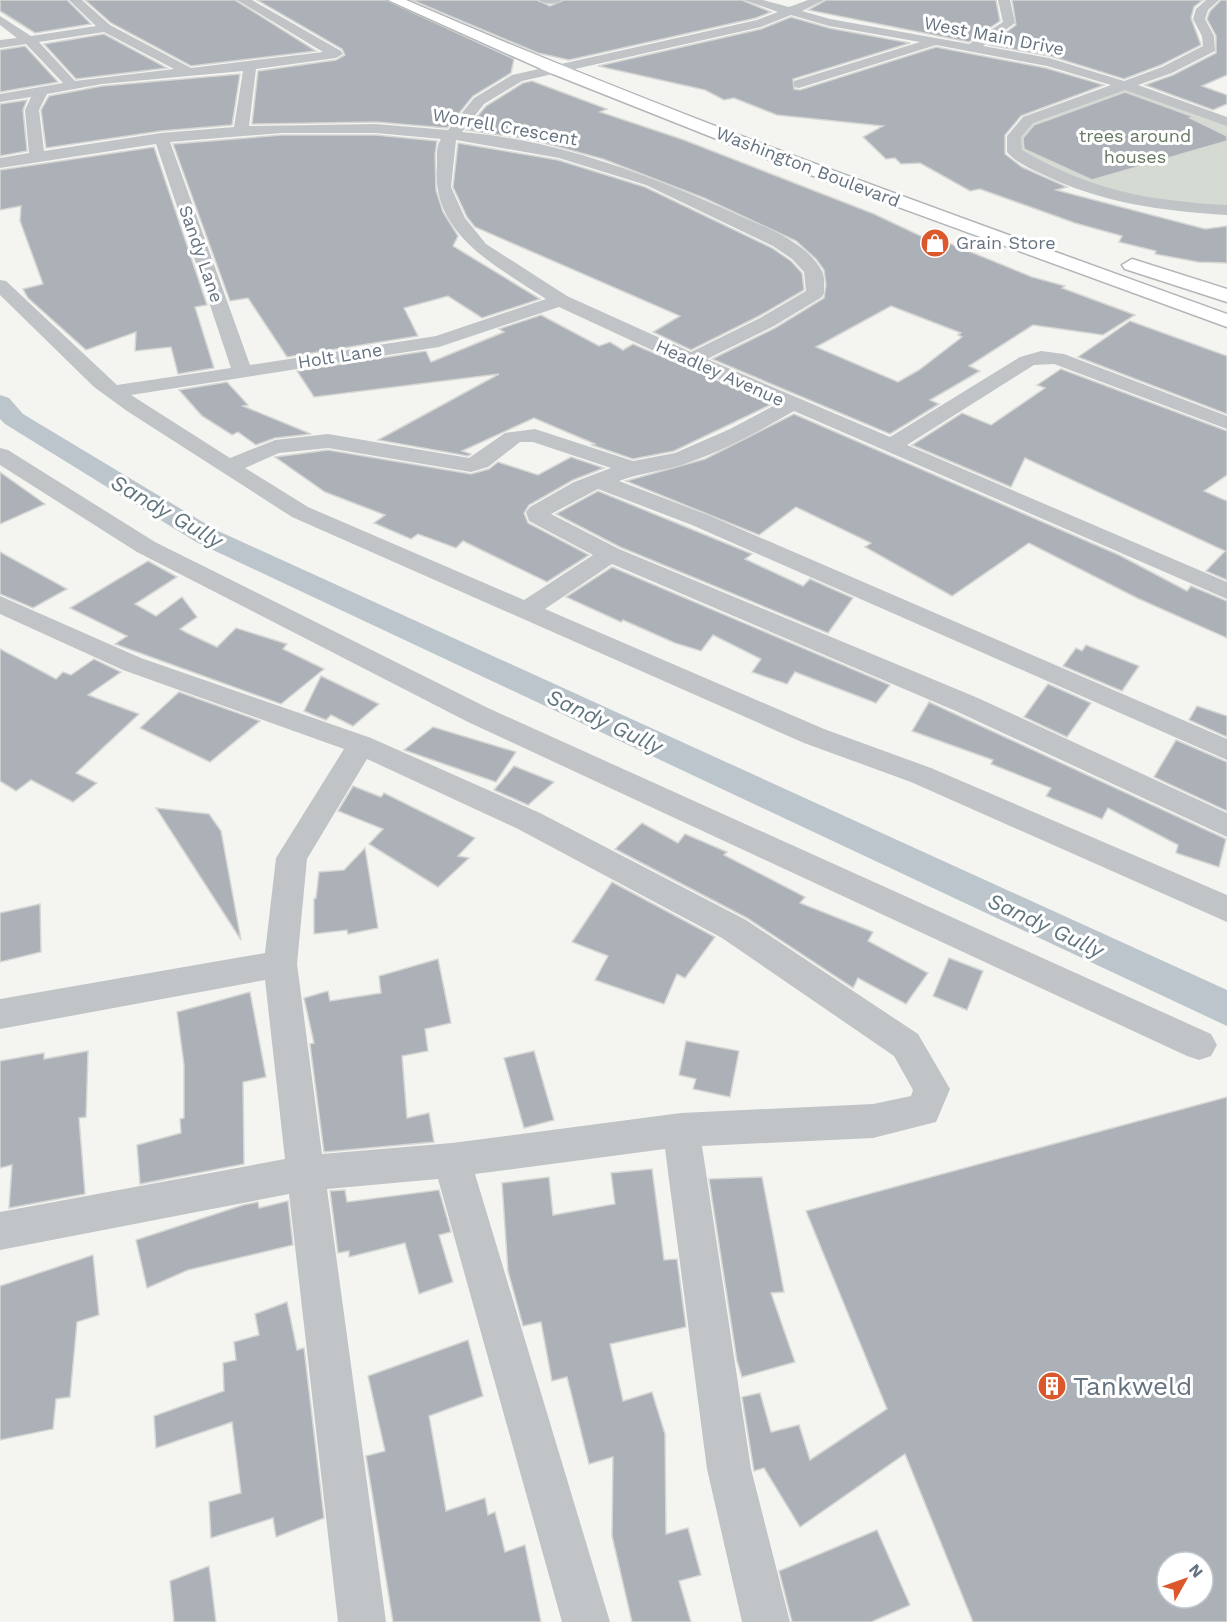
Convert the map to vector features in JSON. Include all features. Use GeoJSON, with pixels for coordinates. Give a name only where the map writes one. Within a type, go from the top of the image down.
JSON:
{"type":"FeatureCollection","features":[{"type":"Feature","properties":{"kind":"highway","name":"Washington Boulevard"},"geometry":{"type":"LineString","coordinates":[[395,0],[557,61],[784,159],[1227,321]]}},
{"type":"Feature","properties":{"kind":"highway","name":"Washington Boulevard"},"geometry":{"type":"LineString","coordinates":[[557,61],[583,62],[800,148],[924,191]]}},
{"type":"Feature","properties":{"kind":"highway"},"geometry":{"type":"LineString","coordinates":[[1115,259],[1227,296]]}},
{"type":"Feature","properties":{"kind":"street"},"geometry":{"type":"LineString","coordinates":[[75,0],[106,28],[186,70]]}},
{"type":"Feature","properties":{"kind":"street"},"geometry":{"type":"LineString","coordinates":[[0,98],[71,85],[186,70],[250,66],[336,54],[243,0]]}},
{"type":"Feature","properties":{"kind":"street"},"geometry":{"type":"LineString","coordinates":[[545,0],[556,0]]}},
{"type":"Feature","properties":{"kind":"street","name":"West Main Drive"},"geometry":{"type":"LineString","coordinates":[[750,0],[792,13],[1048,62],[1124,85],[1227,122]]}},
{"type":"Feature","properties":{"kind":"street"},"geometry":{"type":"LineString","coordinates":[[583,62],[761,23],[792,13],[818,0]]}},
{"type":"Feature","properties":{"kind":"street"},"geometry":{"type":"LineString","coordinates":[[971,48],[1009,22],[1004,0]]}},
{"type":"Feature","properties":{"kind":"street"},"geometry":{"type":"LineString","coordinates":[[1213,0],[1202,9],[1199,19],[1208,36],[1210,48],[1167,70],[1028,120],[1014,136],[1015,152],[1049,174],[1120,199],[1167,207],[1227,210]]}},
{"type":"Feature","properties":{"kind":"street"},"geometry":{"type":"LineString","coordinates":[[0,20],[31,40],[62,72],[71,85]]}},
{"type":"Feature","properties":{"kind":"street"},"geometry":{"type":"LineString","coordinates":[[0,44],[106,28]]}},
{"type":"Feature","properties":{"kind":"street"},"geometry":{"type":"LineString","coordinates":[[799,84],[934,42]]}},
{"type":"Feature","properties":{"kind":"street","name":"Headley Avenue"},"geometry":{"type":"LineString","coordinates":[[557,61],[518,78],[479,101],[446,142],[443,187],[457,219],[480,248],[560,300],[689,360],[1227,591]]}},
{"type":"Feature","properties":{"kind":"street"},"geometry":{"type":"LineString","coordinates":[[241,129],[250,66]]}},
{"type":"Feature","properties":{"kind":"street"},"geometry":{"type":"LineString","coordinates":[[37,156],[32,110],[41,91]]}},
{"type":"Feature","properties":{"kind":"street","name":"Worrell Crescent"},"geometry":{"type":"LineString","coordinates":[[0,163],[161,137],[241,129],[313,126],[452,134],[537,149],[615,168],[700,201],[798,254],[814,273],[815,293],[766,322],[689,360]]}},
{"type":"Feature","properties":{"kind":"street","name":"Sandy Lane"},"geometry":{"type":"LineString","coordinates":[[161,137],[242,371]]}},
{"type":"Feature","properties":{"kind":"street"},"geometry":{"type":"LineString","coordinates":[[0,285],[38,324],[114,393],[300,512],[814,736],[921,775],[1227,909]]}},
{"type":"Feature","properties":{"kind":"street","name":"Holt Lane"},"geometry":{"type":"LineString","coordinates":[[114,393],[440,341],[560,300]]}},
{"type":"Feature","properties":{"kind":"street"},"geometry":{"type":"LineString","coordinates":[[890,446],[1027,361],[1041,357],[1057,358],[1227,423]]}},
{"type":"Feature","properties":{"kind":"street"},"geometry":{"type":"LineString","coordinates":[[792,404],[738,434],[681,458],[632,468],[599,481],[554,502],[538,512],[537,516],[610,555],[968,705],[1227,826]]}},
{"type":"Feature","properties":{"kind":"street"},"geometry":{"type":"LineString","coordinates":[[228,467],[275,447],[328,441],[471,465],[479,462],[506,440],[520,434],[545,438],[632,468]]}},
{"type":"Feature","properties":{"kind":"street"},"geometry":{"type":"LineString","coordinates":[[0,455],[146,547],[478,714],[1199,1046]]}},
{"type":"Feature","properties":{"kind":"street"},"geometry":{"type":"LineString","coordinates":[[599,481],[700,520],[1227,750]]}},
{"type":"Feature","properties":{"kind":"street"},"geometry":{"type":"LineString","coordinates":[[527,610],[610,555]]}},
{"type":"Feature","properties":{"kind":"street"},"geometry":{"type":"LineString","coordinates":[[0,604],[132,664],[361,745],[529,821],[734,929],[906,1045],[932,1089],[923,1110],[873,1120],[681,1130],[452,1160],[305,1173],[0,1231]]}},
{"type":"Feature","properties":{"kind":"street"},"geometry":{"type":"LineString","coordinates":[[361,745],[292,858],[280,964],[362,1622]]}},
{"type":"Feature","properties":{"kind":"street"},"geometry":{"type":"LineString","coordinates":[[0,1014],[280,964]]}},
{"type":"Feature","properties":{"kind":"street"},"geometry":{"type":"LineString","coordinates":[[681,1130],[729,1469],[766,1622]]}},
{"type":"Feature","properties":{"kind":"street"},"geometry":{"type":"LineString","coordinates":[[452,1160],[586,1622]]}},
{"type":"Feature","properties":{"kind":"green space","name":"trees around houses"},"geometry":{"type":"Polygon","coordinates":[[[1127,87],[1227,122],[1227,210],[1120,199],[1015,152],[1014,136],[1028,120],[1127,87]]]}},
{"type":"Feature","properties":{"kind":"building"},"geometry":{"type":"Polygon","coordinates":[[[0,0],[67,0],[91,24],[35,33],[0,11],[0,0]]]}},
{"type":"Feature","properties":{"kind":"building"},"geometry":{"type":"Polygon","coordinates":[[[85,0],[235,0],[316,51],[191,66],[111,23],[85,0]]]}},
{"type":"Feature","properties":{"kind":"building"},"geometry":{"type":"Polygon","coordinates":[[[257,0],[386,0],[514,59],[511,73],[473,96],[447,128],[376,122],[252,124],[258,71],[336,60],[345,55],[342,49],[257,0]]]}},
{"type":"Feature","properties":{"kind":"building"},"geometry":{"type":"Polygon","coordinates":[[[412,0],[537,0],[550,6],[564,0],[742,0],[771,12],[756,18],[569,60],[538,53],[412,0]]]}},
{"type":"Feature","properties":{"kind":"building"},"geometry":{"type":"Polygon","coordinates":[[[826,0],[996,0],[1000,21],[969,42],[808,10],[826,0]]]}},
{"type":"Feature","properties":{"kind":"building"},"geometry":{"type":"Polygon","coordinates":[[[1012,0],[1203,0],[1194,7],[1191,18],[1201,45],[1161,65],[1124,79],[1050,56],[989,45],[1016,25],[1012,0]]]}},
{"type":"Feature","properties":{"kind":"building"},"geometry":{"type":"Polygon","coordinates":[[[1221,0],[1227,0],[1227,75],[1202,86],[1227,95],[1227,104],[1213,110],[1145,85],[1173,75],[1216,53],[1216,36],[1207,19],[1210,11],[1221,0]]]}},
{"type":"Feature","properties":{"kind":"building"},"geometry":{"type":"Polygon","coordinates":[[[791,17],[829,28],[910,43],[793,79],[794,89],[800,90],[936,47],[1046,68],[1104,85],[1021,116],[1005,135],[1005,154],[1022,167],[1067,187],[1056,190],[1205,229],[1227,226],[1227,263],[1198,262],[1155,254],[1156,251],[1119,242],[1122,236],[1075,223],[980,189],[970,191],[920,163],[901,164],[895,158],[886,159],[863,137],[883,126],[777,115],[734,98],[724,100],[705,90],[598,66],[761,29],[791,17]]]}},
{"type":"Feature","properties":{"kind":"building"},"geometry":{"type":"Polygon","coordinates":[[[104,34],[167,68],[76,79],[44,44],[104,34]]]}},
{"type":"Feature","properties":{"kind":"building"},"geometry":{"type":"Polygon","coordinates":[[[25,46],[58,82],[0,92],[0,50],[25,46]]]}},
{"type":"Feature","properties":{"kind":"building"},"geometry":{"type":"Polygon","coordinates":[[[240,74],[232,125],[161,131],[46,148],[41,110],[49,96],[102,86],[240,74]]]}},
{"type":"Feature","properties":{"kind":"building"},"geometry":{"type":"Polygon","coordinates":[[[532,81],[607,109],[600,112],[684,140],[874,214],[929,240],[934,237],[1032,277],[1065,286],[1062,288],[1135,315],[1103,335],[1033,325],[969,366],[980,371],[930,400],[939,404],[890,434],[712,359],[775,328],[824,298],[826,285],[824,270],[816,259],[796,241],[704,198],[603,159],[533,140],[466,130],[486,106],[523,83],[532,81]],[[891,306],[816,347],[898,382],[919,370],[962,337],[958,335],[961,333],[891,306]]]}},
{"type":"Feature","properties":{"kind":"building"},"geometry":{"type":"Polygon","coordinates":[[[1125,92],[1194,117],[1190,118],[1227,136],[1227,141],[1092,180],[1024,149],[1023,138],[1034,125],[1125,92]]]}},
{"type":"Feature","properties":{"kind":"building"},"geometry":{"type":"Polygon","coordinates":[[[27,100],[23,110],[27,151],[0,156],[0,104],[27,100]]]}},
{"type":"Feature","properties":{"kind":"building"},"geometry":{"type":"Polygon","coordinates":[[[282,135],[376,135],[437,141],[436,190],[443,212],[458,236],[453,246],[540,299],[482,318],[448,296],[404,308],[418,336],[287,357],[248,298],[230,301],[173,144],[282,135]]]}},
{"type":"Feature","properties":{"kind":"building"},"geometry":{"type":"Polygon","coordinates":[[[458,143],[558,160],[645,187],[772,248],[791,261],[802,273],[804,290],[759,316],[691,350],[653,332],[680,316],[475,227],[467,217],[453,187],[458,143]]]}},
{"type":"Feature","properties":{"kind":"building"},"geometry":{"type":"Polygon","coordinates":[[[154,147],[207,305],[195,307],[214,368],[178,374],[171,347],[135,351],[136,332],[86,350],[28,298],[23,289],[43,284],[20,221],[21,206],[0,210],[0,170],[154,147]]]}},
{"type":"Feature","properties":{"kind":"building"},"geometry":{"type":"Polygon","coordinates":[[[541,315],[599,346],[610,342],[623,350],[633,344],[772,404],[674,451],[633,459],[592,445],[595,444],[534,418],[462,451],[471,454],[468,456],[378,440],[499,374],[314,397],[297,371],[426,351],[431,362],[504,332],[499,329],[541,315]]]}},
{"type":"Feature","properties":{"kind":"building"},"geometry":{"type":"Polygon","coordinates":[[[1130,321],[1227,356],[1227,414],[1078,357],[1130,321]]]}},
{"type":"Feature","properties":{"kind":"building"},"geometry":{"type":"Polygon","coordinates":[[[1061,369],[1227,431],[1227,475],[1204,491],[1227,501],[1227,580],[1206,571],[1225,551],[1025,458],[1011,487],[912,445],[962,413],[991,425],[1045,388],[1037,385],[1061,369]]]}},
{"type":"Feature","properties":{"kind":"building"},"geometry":{"type":"Polygon","coordinates":[[[227,382],[248,405],[243,406],[311,434],[275,438],[256,445],[238,432],[232,435],[202,416],[179,390],[227,382]]]}},
{"type":"Feature","properties":{"kind":"building"},"geometry":{"type":"Polygon","coordinates":[[[794,414],[1119,555],[1187,591],[1191,586],[1227,601],[1227,638],[1137,598],[1029,543],[952,596],[865,547],[871,543],[796,507],[759,535],[626,481],[705,459],[794,414]]]}},
{"type":"Feature","properties":{"kind":"building"},"geometry":{"type":"Polygon","coordinates":[[[328,450],[471,474],[489,469],[498,462],[538,475],[571,457],[604,468],[573,480],[529,505],[524,513],[528,523],[589,555],[547,582],[463,541],[456,548],[418,534],[411,539],[374,523],[385,515],[325,492],[275,457],[328,450]]]}},
{"type":"Feature","properties":{"kind":"building"},"geometry":{"type":"Polygon","coordinates":[[[0,472],[45,504],[0,524],[0,472]]]}},
{"type":"Feature","properties":{"kind":"building"},"geometry":{"type":"Polygon","coordinates":[[[598,491],[752,554],[745,559],[803,586],[810,579],[853,598],[828,633],[620,547],[556,514],[598,491]]]}},
{"type":"Feature","properties":{"kind":"building"},"geometry":{"type":"Polygon","coordinates":[[[0,552],[67,589],[33,608],[0,594],[0,552]]]}},
{"type":"Feature","properties":{"kind":"building"},"geometry":{"type":"Polygon","coordinates":[[[148,561],[177,577],[135,604],[156,616],[182,597],[197,617],[180,629],[187,633],[217,647],[236,628],[287,644],[283,649],[324,669],[281,704],[115,644],[127,636],[70,608],[148,561]]]}},
{"type":"Feature","properties":{"kind":"building"},"geometry":{"type":"Polygon","coordinates":[[[612,567],[890,685],[876,703],[795,672],[787,684],[752,672],[761,659],[713,635],[701,651],[675,643],[623,620],[621,622],[566,597],[612,567]]]}},
{"type":"Feature","properties":{"kind":"building"},"geometry":{"type":"Polygon","coordinates":[[[1086,645],[1139,666],[1122,691],[1063,666],[1076,648],[1082,651],[1086,645]]]}},
{"type":"Feature","properties":{"kind":"building"},"geometry":{"type":"Polygon","coordinates":[[[0,649],[56,679],[63,672],[71,675],[94,659],[121,672],[88,695],[139,714],[76,773],[97,783],[73,802],[31,780],[16,791],[0,781],[0,649]]]}},
{"type":"Feature","properties":{"kind":"building"},"geometry":{"type":"Polygon","coordinates":[[[321,676],[379,704],[353,726],[331,715],[326,720],[304,711],[321,676]]]}},
{"type":"Feature","properties":{"kind":"building"},"geometry":{"type":"Polygon","coordinates":[[[1048,684],[1091,703],[1067,737],[1024,717],[1048,684]]]}},
{"type":"Feature","properties":{"kind":"building"},"geometry":{"type":"Polygon","coordinates":[[[179,692],[260,721],[210,762],[140,728],[179,692]]]}},
{"type":"Feature","properties":{"kind":"building"},"geometry":{"type":"Polygon","coordinates":[[[929,702],[1226,839],[1219,867],[1176,853],[1178,845],[1108,808],[1102,819],[1046,796],[1051,788],[991,764],[993,760],[912,731],[929,702]]]}},
{"type":"Feature","properties":{"kind":"building"},"geometry":{"type":"Polygon","coordinates":[[[1197,706],[1227,716],[1227,737],[1189,720],[1197,706]]]}},
{"type":"Feature","properties":{"kind":"building"},"geometry":{"type":"Polygon","coordinates":[[[433,727],[516,752],[496,782],[404,750],[433,727]]]}},
{"type":"Feature","properties":{"kind":"building"},"geometry":{"type":"Polygon","coordinates":[[[1176,740],[1227,762],[1227,811],[1154,777],[1176,740]]]}},
{"type":"Feature","properties":{"kind":"building"},"geometry":{"type":"Polygon","coordinates":[[[514,766],[554,782],[528,805],[494,790],[514,766]]]}},
{"type":"Feature","properties":{"kind":"building"},"geometry":{"type":"Polygon","coordinates":[[[353,786],[381,797],[384,793],[475,838],[458,856],[469,858],[438,887],[369,844],[383,829],[338,811],[353,786]]]}},
{"type":"Feature","properties":{"kind":"building"},"geometry":{"type":"Polygon","coordinates":[[[156,808],[209,814],[221,831],[241,940],[156,808]]]}},
{"type":"Feature","properties":{"kind":"building"},"geometry":{"type":"Polygon","coordinates":[[[642,823],[678,843],[685,834],[727,852],[724,855],[805,897],[800,903],[873,932],[868,941],[928,973],[906,1004],[858,978],[853,988],[747,918],[615,849],[642,823]]]}},
{"type":"Feature","properties":{"kind":"building"},"geometry":{"type":"Polygon","coordinates":[[[365,848],[378,928],[348,934],[347,930],[314,934],[314,899],[319,872],[344,870],[365,848]]]}},
{"type":"Feature","properties":{"kind":"building"},"geometry":{"type":"Polygon","coordinates":[[[612,882],[715,937],[685,978],[677,974],[664,1004],[595,980],[608,956],[572,942],[612,882]]]}},
{"type":"Feature","properties":{"kind":"building"},"geometry":{"type":"Polygon","coordinates":[[[40,904],[41,952],[0,962],[0,913],[40,904]]]}},
{"type":"Feature","properties":{"kind":"building"},"geometry":{"type":"Polygon","coordinates":[[[949,958],[983,971],[967,1010],[933,996],[949,958]]]}},
{"type":"Feature","properties":{"kind":"building"},"geometry":{"type":"Polygon","coordinates":[[[438,959],[451,1023],[425,1029],[428,1051],[402,1056],[407,1118],[429,1113],[434,1142],[324,1152],[310,1044],[314,1043],[304,998],[328,991],[330,1001],[381,993],[379,976],[438,959]]]}},
{"type":"Feature","properties":{"kind":"building"},"geometry":{"type":"Polygon","coordinates":[[[250,992],[266,1077],[243,1082],[244,1164],[140,1184],[137,1145],[181,1133],[180,1119],[184,1118],[184,1065],[177,1012],[250,992]]]}},
{"type":"Feature","properties":{"kind":"building"},"geometry":{"type":"Polygon","coordinates":[[[686,1041],[739,1051],[730,1097],[693,1089],[696,1079],[679,1075],[686,1041]]]}},
{"type":"Feature","properties":{"kind":"building"},"geometry":{"type":"Polygon","coordinates":[[[88,1051],[86,1117],[79,1118],[85,1194],[9,1208],[12,1165],[0,1168],[0,1061],[44,1053],[44,1059],[88,1051]]]}},
{"type":"Feature","properties":{"kind":"building"},"geometry":{"type":"Polygon","coordinates":[[[534,1051],[554,1120],[524,1128],[504,1058],[534,1051]]]}},
{"type":"Feature","properties":{"kind":"building","name":"Tankweld"},"geometry":{"type":"Polygon","coordinates":[[[1227,1097],[1227,1622],[973,1622],[905,1454],[800,1527],[764,1468],[754,1471],[742,1397],[760,1393],[771,1432],[799,1425],[810,1460],[887,1409],[806,1211],[1227,1097]]]}},
{"type":"Feature","properties":{"kind":"building"},"geometry":{"type":"Polygon","coordinates":[[[652,1169],[664,1260],[677,1259],[686,1327],[610,1344],[623,1401],[652,1392],[665,1434],[666,1534],[688,1528],[701,1575],[679,1581],[691,1622],[632,1622],[612,1536],[613,1457],[589,1464],[567,1377],[552,1381],[541,1322],[523,1326],[508,1271],[502,1183],[549,1177],[553,1215],[615,1204],[611,1173],[652,1169]]]}},
{"type":"Feature","properties":{"kind":"building"},"geometry":{"type":"Polygon","coordinates":[[[762,1177],[784,1292],[771,1293],[795,1362],[742,1377],[737,1361],[709,1179],[762,1177]]]}},
{"type":"Feature","properties":{"kind":"building"},"geometry":{"type":"Polygon","coordinates":[[[345,1190],[347,1202],[439,1190],[451,1232],[439,1235],[453,1282],[419,1294],[405,1243],[349,1257],[349,1251],[338,1253],[330,1191],[345,1190]]]}},
{"type":"Feature","properties":{"kind":"building"},"geometry":{"type":"Polygon","coordinates":[[[288,1201],[293,1245],[188,1270],[147,1288],[136,1240],[243,1205],[258,1202],[259,1208],[288,1201]]]}},
{"type":"Feature","properties":{"kind":"building"},"geometry":{"type":"Polygon","coordinates":[[[93,1255],[99,1315],[77,1322],[70,1397],[56,1399],[53,1429],[0,1440],[0,1286],[93,1255]]]}},
{"type":"Feature","properties":{"kind":"building"},"geometry":{"type":"Polygon","coordinates":[[[287,1302],[297,1350],[304,1348],[324,1518],[276,1537],[273,1518],[211,1538],[209,1502],[241,1493],[232,1422],[156,1448],[154,1416],[224,1391],[223,1363],[236,1360],[234,1342],[259,1335],[255,1314],[287,1302]]]}},
{"type":"Feature","properties":{"kind":"building"},"geometry":{"type":"Polygon","coordinates":[[[468,1340],[483,1396],[429,1416],[446,1511],[485,1498],[488,1515],[495,1512],[505,1552],[525,1545],[541,1622],[393,1622],[366,1456],[385,1451],[368,1376],[468,1340]]]}},
{"type":"Feature","properties":{"kind":"building"},"geometry":{"type":"Polygon","coordinates":[[[877,1530],[910,1605],[871,1622],[792,1622],[779,1571],[877,1530]]]}},
{"type":"Feature","properties":{"kind":"building"},"geometry":{"type":"Polygon","coordinates":[[[209,1566],[216,1622],[174,1622],[170,1581],[209,1566]]]}},
{"type":"Feature","properties":{"kind":"waterway","name":"Sandy Gully"},"geometry":{"type":"LineString","coordinates":[[0,403],[14,419],[206,536],[1227,1009]]}},
{"type":"Feature","properties":{"kind":"place","name":"Grain Store"},"geometry":{"type":"Point","coordinates":[935,243]}},
{"type":"Feature","properties":{"kind":"place","name":"Tankweld"},"geometry":{"type":"Point","coordinates":[1052,1386]}}]}
